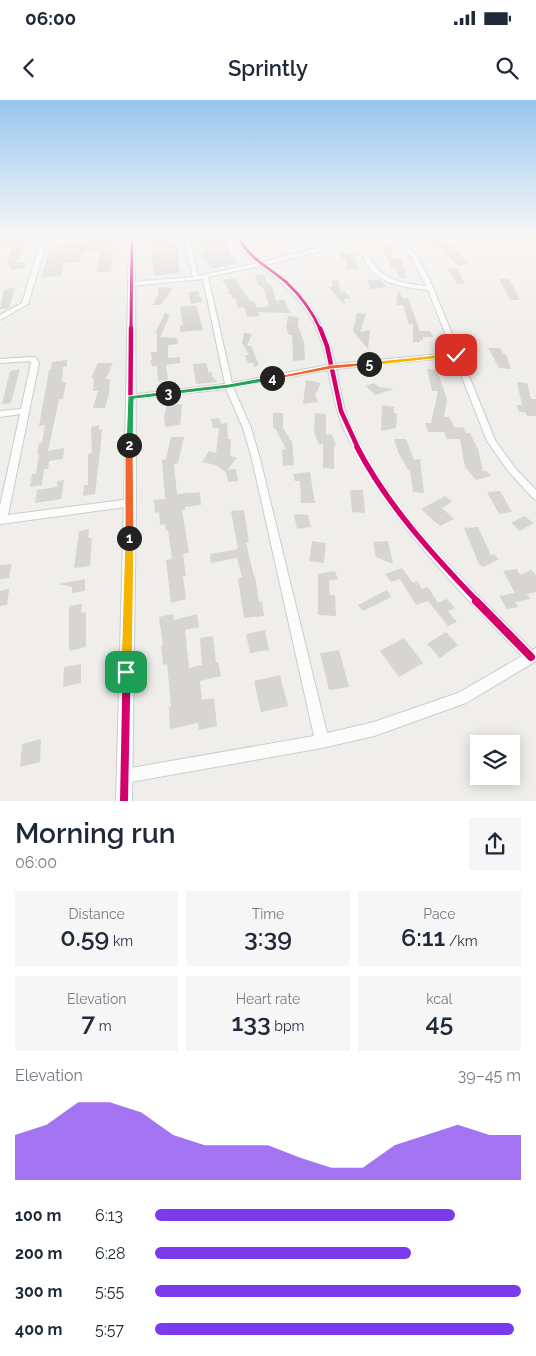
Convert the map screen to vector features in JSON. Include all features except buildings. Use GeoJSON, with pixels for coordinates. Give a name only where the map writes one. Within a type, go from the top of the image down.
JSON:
{"type":"FeatureCollection","features":[{"type":"Feature","properties":{"kind":"street"},"geometry":{"type":"LineString","coordinates":[[0,318],[25,304],[35,270]]}},
{"type":"Feature","properties":{"kind":"street"},"geometry":{"type":"LineString","coordinates":[[124,801],[130,503],[132,270]]}},
{"type":"Feature","properties":{"kind":"street"},"geometry":{"type":"LineString","coordinates":[[197,270],[229,386],[247,428],[256,459],[322,741]]}},
{"type":"Feature","properties":{"kind":"street"},"geometry":{"type":"LineString","coordinates":[[132,284],[200,277],[238,270]]}},
{"type":"Feature","properties":{"kind":"street"},"geometry":{"type":"LineString","coordinates":[[125,776],[322,741],[374,729],[461,698],[534,655],[420,541],[400,516],[366,462],[345,422],[325,339],[311,311],[293,289],[268,270]]}},
{"type":"Feature","properties":{"kind":"street"},"geometry":{"type":"LineString","coordinates":[[374,270],[389,280],[403,285],[430,288]]}},
{"type":"Feature","properties":{"kind":"street"},"geometry":{"type":"LineString","coordinates":[[422,270],[492,441],[512,470],[536,496]]}},
{"type":"Feature","properties":{"kind":"street"},"geometry":{"type":"LineString","coordinates":[[130,397],[229,386],[331,367],[456,355]]}},
{"type":"Feature","properties":{"kind":"street"},"geometry":{"type":"LineString","coordinates":[[0,361],[27,358],[34,361],[35,368],[1,520],[130,503]]}},
{"type":"Feature","properties":{"kind":"street"},"geometry":{"type":"LineString","coordinates":[[0,414],[26,411]]}},
{"type":"Feature","properties":{"kind":"cycle path"},"geometry":{"type":"LineString","coordinates":[[124,801],[130,503],[132,270]]}},
{"type":"Feature","properties":{"kind":"cycle path"},"geometry":{"type":"LineString","coordinates":[[269,270],[293,290],[317,322],[327,346],[341,411],[346,424],[382,489],[428,548],[531,657]]}},
{"type":"Feature","properties":{"kind":"route"},"geometry":{"type":"LineString","coordinates":[[126,672],[130,503],[130,397],[229,386],[331,367],[456,355]]}}]}
